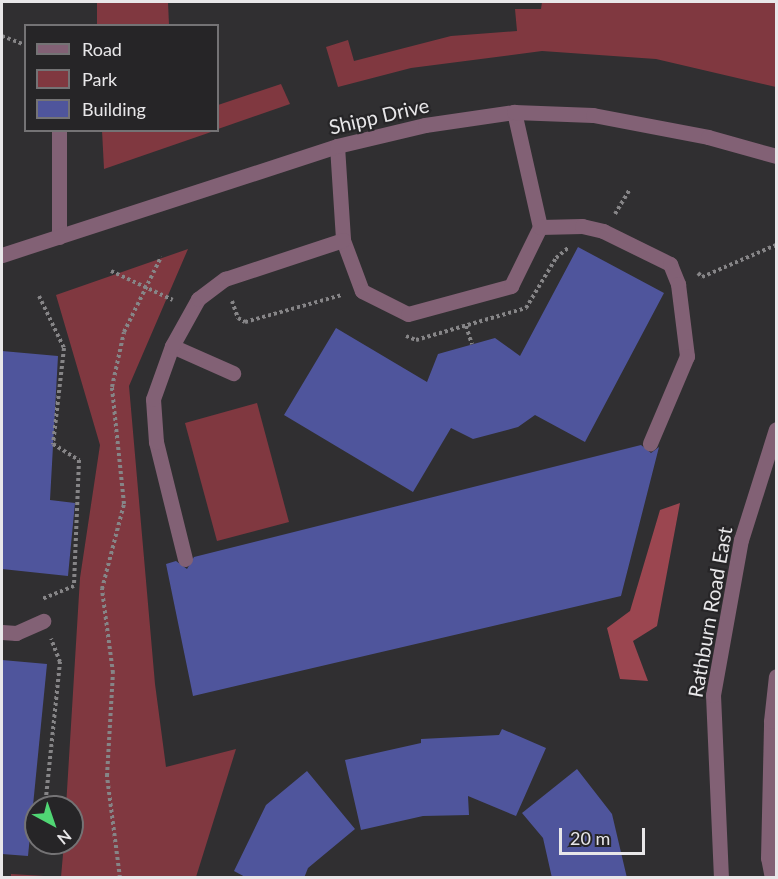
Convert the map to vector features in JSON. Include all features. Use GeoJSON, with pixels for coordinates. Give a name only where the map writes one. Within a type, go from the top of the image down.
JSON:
{"type":"FeatureCollection","features":[{"type":"Feature","properties":{"kind":"street","name":"Shipp Drive"},"geometry":{"type":"LineString","coordinates":[[2,255],[337,146],[425,125],[514,112],[593,115],[708,137],[777,156]]}},
{"type":"Feature","properties":{"kind":"street"},"geometry":{"type":"LineString","coordinates":[[337,146],[343,240],[362,291],[408,314],[511,286],[540,227],[514,112]]}},
{"type":"Feature","properties":{"kind":"street"},"geometry":{"type":"LineString","coordinates":[[59,132],[59,237]]}},
{"type":"Feature","properties":{"kind":"street"},"geometry":{"type":"LineString","coordinates":[[540,227],[582,226],[603,231],[670,264],[678,284],[687,357],[650,443]]}},
{"type":"Feature","properties":{"kind":"street"},"geometry":{"type":"LineString","coordinates":[[185,559],[156,442],[153,399],[172,346],[198,299],[225,279],[343,240]]}},
{"type":"Feature","properties":{"kind":"street"},"geometry":{"type":"LineString","coordinates":[[172,346],[233,373]]}},
{"type":"Feature","properties":{"kind":"street","name":"Rathburn Road East"},"geometry":{"type":"LineString","coordinates":[[721,878],[713,694],[741,540],[777,429]]}},
{"type":"Feature","properties":{"kind":"street"},"geometry":{"type":"LineString","coordinates":[[2,633],[16,633],[44,621]]}},
{"type":"Feature","properties":{"kind":"street"},"geometry":{"type":"LineString","coordinates":[[772,878],[768,858],[771,721],[777,676]]}},
{"type":"Feature","properties":{"kind":"path"},"geometry":{"type":"LineString","coordinates":[[2,36],[24,44]]}},
{"type":"Feature","properties":{"kind":"path"},"geometry":{"type":"LineString","coordinates":[[613,216],[623,222]]}},
{"type":"Feature","properties":{"kind":"path"},"geometry":{"type":"LineString","coordinates":[[695,270],[702,277],[777,245]]}},
{"type":"Feature","properties":{"kind":"path"},"geometry":{"type":"LineString","coordinates":[[120,878],[107,776],[113,673],[102,589],[124,504],[112,387],[124,332],[144,286],[161,257]]}},
{"type":"Feature","properties":{"kind":"path"},"geometry":{"type":"LineString","coordinates":[[111,271],[191,310]]}},
{"type":"Feature","properties":{"kind":"path"},"geometry":{"type":"LineString","coordinates":[[39,296],[64,348],[53,444],[78,460],[74,586],[34,602],[60,662],[46,795]]}},
{"type":"Feature","properties":{"kind":"path"},"geometry":{"type":"LineString","coordinates":[[466,326],[472,344]]}},
{"type":"Feature","properties":{"kind":"green space"},"geometry":{"type":"Polygon","coordinates":[[[97,2],[168,2],[169,24],[97,24],[97,2]]]}},
{"type":"Feature","properties":{"kind":"green space"},"geometry":{"type":"Polygon","coordinates":[[[542,2],[776,2],[776,87],[656,59],[542,51],[411,68],[338,87],[326,47],[348,40],[354,61],[451,36],[517,31],[515,9],[541,9],[542,2]]]}},
{"type":"Feature","properties":{"kind":"green space"},"geometry":{"type":"Polygon","coordinates":[[[281,84],[290,104],[219,129],[219,105],[281,84]]]}},
{"type":"Feature","properties":{"kind":"green space"},"geometry":{"type":"Polygon","coordinates":[[[102,132],[211,132],[104,169],[102,132]]]}},
{"type":"Feature","properties":{"kind":"green space"},"geometry":{"type":"Polygon","coordinates":[[[188,249],[129,386],[155,684],[166,767],[236,749],[196,877],[61,877],[63,855],[84,855],[84,795],[67,795],[80,578],[100,445],[56,295],[188,249]]]}},
{"type":"Feature","properties":{"kind":"green space"},"geometry":{"type":"Polygon","coordinates":[[[257,403],[289,522],[217,541],[185,423],[257,403]]]}},
{"type":"Feature","properties":{"kind":"green space"},"geometry":{"type":"Polygon","coordinates":[[[11,874],[61,877],[11,877],[11,874]]]}},
{"type":"Feature","properties":{"kind":"shaded area"},"geometry":{"type":"Polygon","coordinates":[[[680,503],[657,626],[633,641],[648,681],[620,679],[607,628],[630,611],[660,510],[680,503]]]}},
{"type":"Feature","properties":{"kind":"building"},"geometry":{"type":"Polygon","coordinates":[[[578,247],[664,293],[585,442],[535,415],[518,427],[473,439],[451,428],[413,492],[284,415],[336,328],[427,382],[438,354],[495,338],[520,356],[578,247]]]}},
{"type":"Feature","properties":{"kind":"building"},"geometry":{"type":"Polygon","coordinates":[[[2,351],[58,356],[50,500],[75,503],[68,576],[2,569],[2,351]]]}},
{"type":"Feature","properties":{"kind":"building"},"geometry":{"type":"Polygon","coordinates":[[[641,445],[651,453],[659,447],[621,596],[193,696],[166,564],[176,561],[187,569],[194,557],[641,445]]]}},
{"type":"Feature","properties":{"kind":"building"},"geometry":{"type":"Polygon","coordinates":[[[2,660],[47,664],[34,795],[24,795],[24,855],[28,856],[2,854],[2,660]]]}},
{"type":"Feature","properties":{"kind":"building"},"geometry":{"type":"Polygon","coordinates":[[[502,729],[546,748],[516,816],[468,796],[469,815],[423,816],[361,830],[345,760],[421,743],[421,739],[499,735],[502,729]]]}},
{"type":"Feature","properties":{"kind":"building"},"geometry":{"type":"Polygon","coordinates":[[[577,769],[612,814],[627,878],[552,878],[543,838],[522,813],[577,769]]]}},
{"type":"Feature","properties":{"kind":"building"},"geometry":{"type":"Polygon","coordinates":[[[307,771],[355,829],[308,868],[304,878],[247,878],[234,871],[266,805],[307,771]]]}}]}
